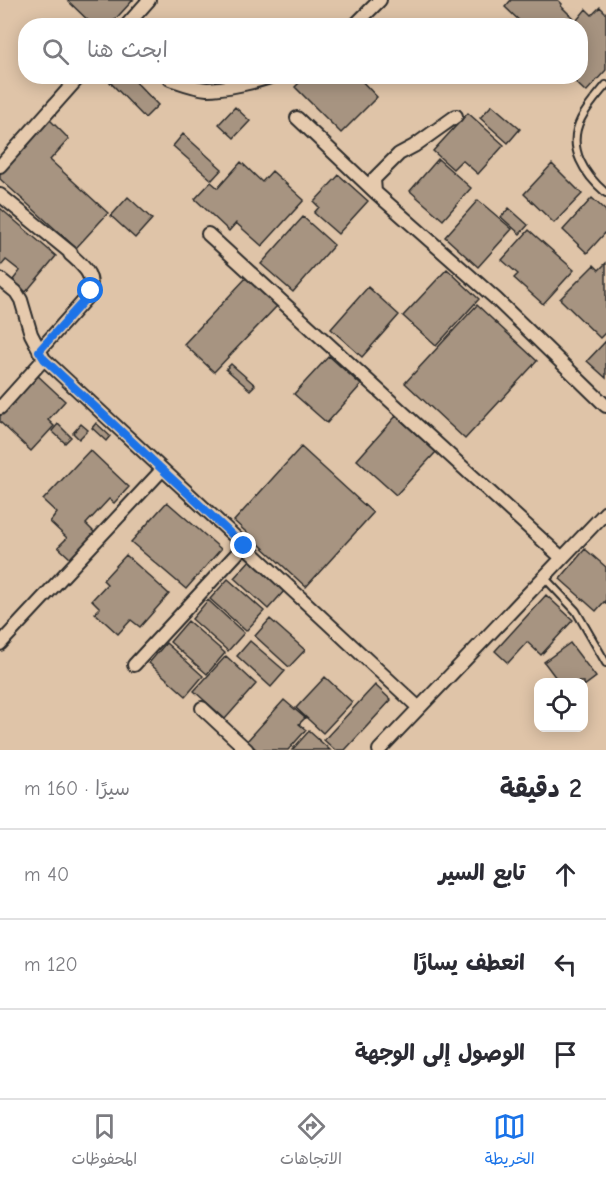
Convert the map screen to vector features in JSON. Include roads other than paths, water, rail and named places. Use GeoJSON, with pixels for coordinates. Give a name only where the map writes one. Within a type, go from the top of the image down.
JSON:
{"type":"FeatureCollection","features":[{"type":"Feature","properties":{"kind":"street"},"geometry":{"type":"LineString","coordinates":[[133,18],[149,0]]}},
{"type":"Feature","properties":{"kind":"street"},"geometry":{"type":"LineString","coordinates":[[362,18],[380,0]]}},
{"type":"Feature","properties":{"kind":"street"},"geometry":{"type":"LineString","coordinates":[[0,166],[73,84]]}},
{"type":"Feature","properties":{"kind":"street"},"geometry":{"type":"LineString","coordinates":[[182,84],[208,89],[237,84]]}},
{"type":"Feature","properties":{"kind":"street"},"geometry":{"type":"LineString","coordinates":[[375,192],[374,179],[399,154],[456,116]]}},
{"type":"Feature","properties":{"kind":"street"},"geometry":{"type":"LineString","coordinates":[[297,118],[375,192],[496,299],[606,406]]}},
{"type":"Feature","properties":{"kind":"street"},"geometry":{"type":"LineString","coordinates":[[0,195],[70,253],[88,272],[91,281],[91,291],[88,296],[0,408]]}},
{"type":"Feature","properties":{"kind":"street"},"geometry":{"type":"LineString","coordinates":[[208,234],[562,558]]}},
{"type":"Feature","properties":{"kind":"street"},"geometry":{"type":"LineString","coordinates":[[0,279],[16,292],[21,300],[31,334],[41,355],[419,708]]}},
{"type":"Feature","properties":{"kind":"street"},"geometry":{"type":"LineString","coordinates":[[0,644],[162,470]]}},
{"type":"Feature","properties":{"kind":"street"},"geometry":{"type":"LineString","coordinates":[[379,750],[606,512]]}},
{"type":"Feature","properties":{"kind":"street"},"geometry":{"type":"LineString","coordinates":[[134,665],[244,546]]}},
{"type":"Feature","properties":{"kind":"street"},"geometry":{"type":"LineString","coordinates":[[202,708],[247,750]]}},
{"type":"Feature","properties":{"kind":"lane"},"geometry":{"type":"LineString","coordinates":[[606,85],[580,120],[577,130],[581,164],[590,178],[606,193]]}},
{"type":"Feature","properties":{"kind":"lane"},"geometry":{"type":"LineString","coordinates":[[543,578],[576,611],[606,663]]}}]}
